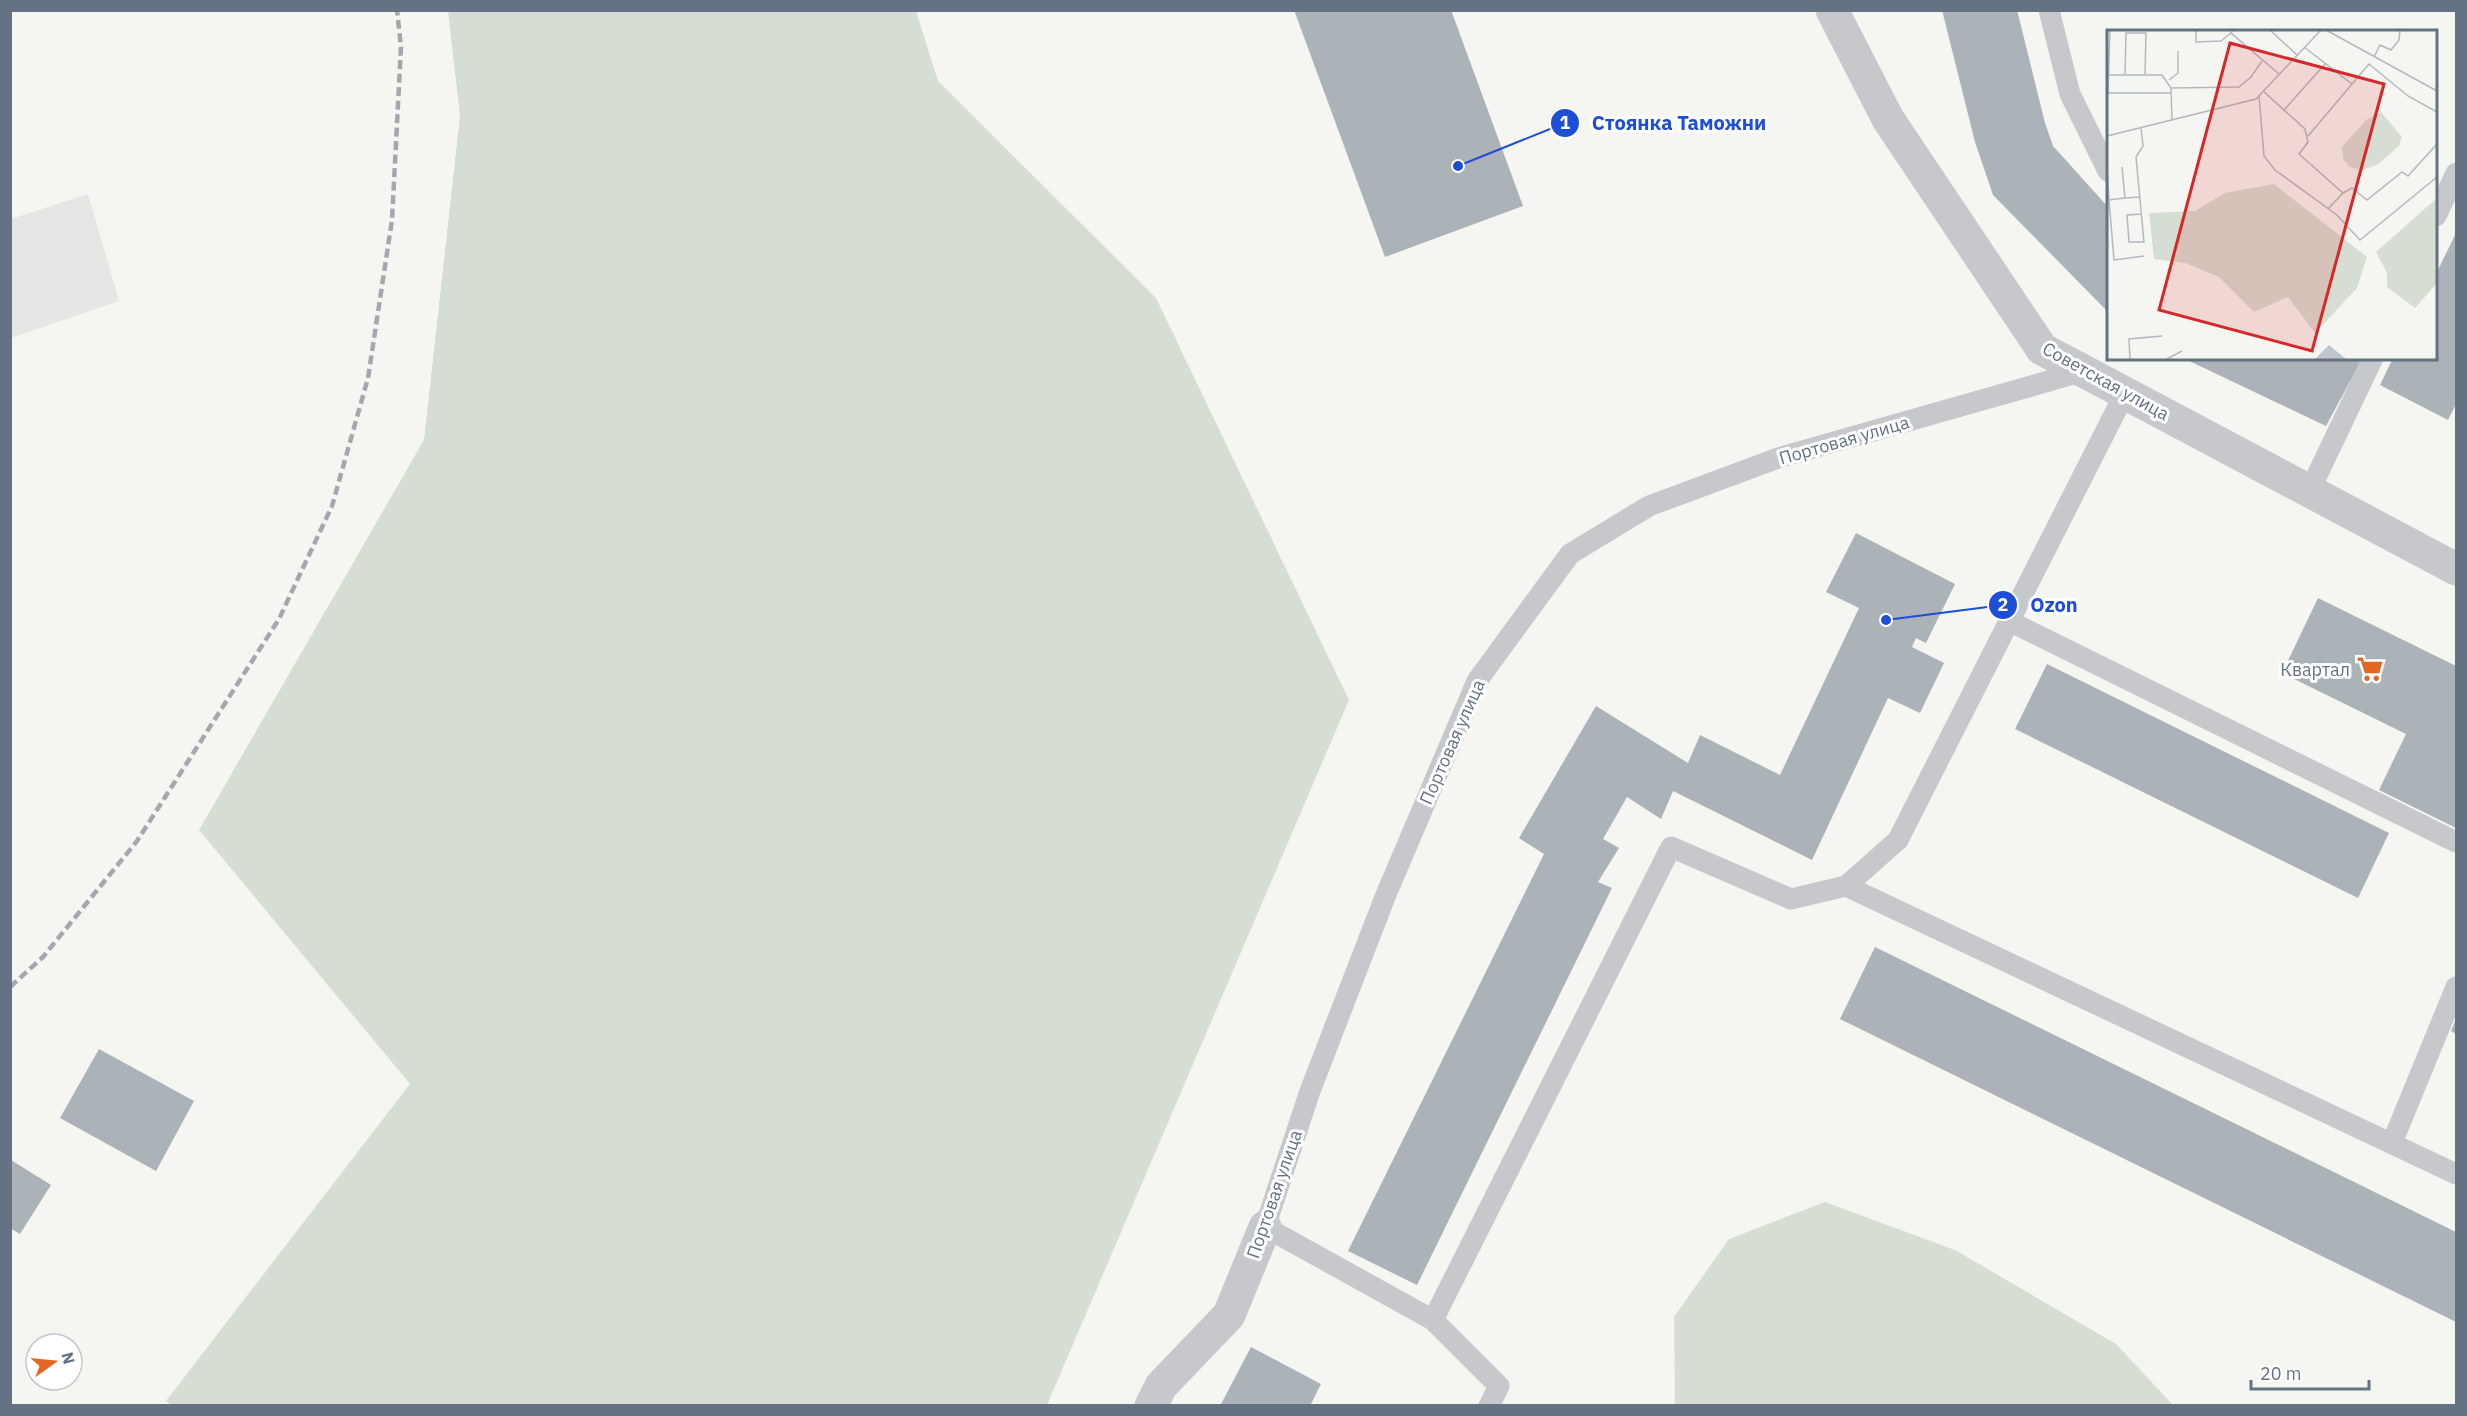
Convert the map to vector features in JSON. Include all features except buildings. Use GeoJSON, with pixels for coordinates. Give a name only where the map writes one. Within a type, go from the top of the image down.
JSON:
{"type":"FeatureCollection","features":[{"type":"Feature","properties":{"kind":"street","name":"Советская улица"},"geometry":{"type":"LineString","coordinates":[[1832,10],[1888,119],[2042,349],[2457,569]]}},
{"type":"Feature","properties":{"kind":"street","name":"Портовая улица"},"geometry":{"type":"LineString","coordinates":[[1151,1406],[1161,1386],[1229,1315],[1265,1227]]}},
{"type":"Feature","properties":{"kind":"lane"},"geometry":{"type":"LineString","coordinates":[[2049,10],[2070,94],[2107,167]]}},
{"type":"Feature","properties":{"kind":"lane"},"geometry":{"type":"LineString","coordinates":[[2437,214],[2457,173]]}},
{"type":"Feature","properties":{"kind":"lane"},"geometry":{"type":"LineString","coordinates":[[2310,490],[2372,360]]}},
{"type":"Feature","properties":{"kind":"lane","name":"Портовая улица"},"geometry":{"type":"LineString","coordinates":[[1265,1227],[1310,1091],[1384,897],[1477,681],[1570,554],[1649,506],[1778,458],[2084,371]]}},
{"type":"Feature","properties":{"kind":"lane"},"geometry":{"type":"LineString","coordinates":[[1433,1320],[1671,848],[1791,899],[1846,886],[1898,840],[2126,393]]}},
{"type":"Feature","properties":{"kind":"lane"},"geometry":{"type":"LineString","coordinates":[[2009,621],[2457,842]]}},
{"type":"Feature","properties":{"kind":"lane"},"geometry":{"type":"LineString","coordinates":[[1846,886],[2457,1174]]}},
{"type":"Feature","properties":{"kind":"lane"},"geometry":{"type":"LineString","coordinates":[[2392,1143],[2457,987]]}},
{"type":"Feature","properties":{"kind":"lane"},"geometry":{"type":"LineString","coordinates":[[1265,1227],[1433,1320],[1499,1386],[1489,1406]]}},
{"type":"Feature","properties":{"kind":"shaded area"},"geometry":{"type":"Polygon","coordinates":[[[448,11],[916,11],[938,81],[1156,298],[1349,700],[1047,1405],[173,1406],[166,1401],[410,1084],[199,830],[424,440],[460,116],[448,11]]]}},
{"type":"Feature","properties":{"kind":"shaded area"},"geometry":{"type":"Polygon","coordinates":[[[88,194],[119,301],[11,338],[11,219],[88,194]]]}},
{"type":"Feature","properties":{"kind":"shaded area"},"geometry":{"type":"Polygon","coordinates":[[[1825,1202],[1955,1250],[2116,1344],[2173,1405],[1675,1405],[1674,1317],[1729,1239],[1825,1202]]]}},
{"type":"Feature","properties":{"kind":"railway"},"geometry":{"type":"LineString","coordinates":[[10,987],[43,957],[137,841],[279,619],[332,506],[368,378],[392,220],[401,47],[397,10]]}},
{"type":"Feature","properties":{"kind":"place","name":"Стоянка Таможни"},"geometry":{"type":"Point","coordinates":[1458,166]}},
{"type":"Feature","properties":{"kind":"place","name":"Ozon"},"geometry":{"type":"Point","coordinates":[1886,620]}},
{"type":"Feature","properties":{"kind":"place","name":"Квартал"},"geometry":{"type":"Point","coordinates":[2370,669]}}]}
